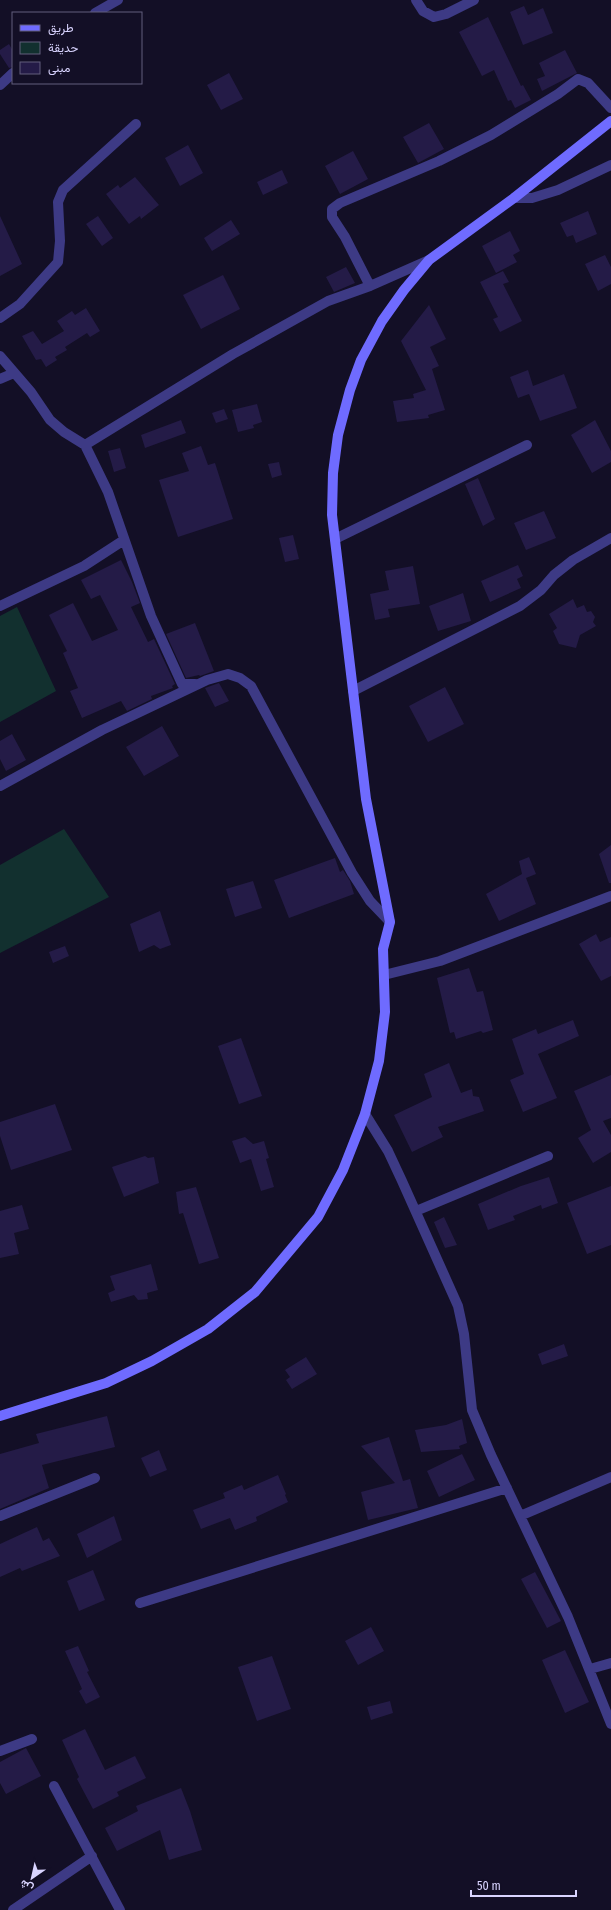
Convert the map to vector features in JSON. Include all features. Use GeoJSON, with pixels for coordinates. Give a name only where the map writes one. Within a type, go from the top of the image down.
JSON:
{"type":"FeatureCollection","features":[{"type":"Feature","properties":{"kind":"main road"},"geometry":{"type":"LineString","coordinates":[[0,1416],[106,1383],[152,1361],[208,1329],[255,1292],[318,1217],[343,1170],[365,1114],[378,1061],[385,1012],[383,949],[390,922],[366,799],[332,514],[332,473],[338,435],[350,390],[361,360],[382,321],[404,290],[429,260],[514,198],[611,121]]}},
{"type":"Feature","properties":{"kind":"street"},"geometry":{"type":"LineString","coordinates":[[97,12],[118,0]]}},
{"type":"Feature","properties":{"kind":"street"},"geometry":{"type":"LineString","coordinates":[[416,0],[423,11],[434,17],[446,14],[474,0]]}},
{"type":"Feature","properties":{"kind":"street"},"geometry":{"type":"LineString","coordinates":[[0,85],[12,74]]}},
{"type":"Feature","properties":{"kind":"street"},"geometry":{"type":"LineString","coordinates":[[370,286],[345,237],[332,217],[332,209],[340,203],[439,161],[491,135],[558,94],[578,79],[588,83],[611,108]]}},
{"type":"Feature","properties":{"kind":"street"},"geometry":{"type":"LineString","coordinates":[[0,318],[20,304],[58,262],[60,241],[58,202],[63,190],[136,124]]}},
{"type":"Feature","properties":{"kind":"street"},"geometry":{"type":"LineString","coordinates":[[514,198],[532,198],[552,192],[611,165]]}},
{"type":"Feature","properties":{"kind":"street"},"geometry":{"type":"LineString","coordinates":[[85,445],[240,350],[328,301],[370,286],[429,260]]}},
{"type":"Feature","properties":{"kind":"street"},"geometry":{"type":"LineString","coordinates":[[0,356],[50,420],[64,432],[85,445],[108,492],[151,616],[182,684],[196,684]]}},
{"type":"Feature","properties":{"kind":"street"},"geometry":{"type":"LineString","coordinates":[[0,379],[14,373]]}},
{"type":"Feature","properties":{"kind":"street"},"geometry":{"type":"LineString","coordinates":[[335,539],[527,445]]}},
{"type":"Feature","properties":{"kind":"street"},"geometry":{"type":"LineString","coordinates":[[353,691],[520,606],[541,590],[554,575],[572,560],[611,538]]}},
{"type":"Feature","properties":{"kind":"street"},"geometry":{"type":"LineString","coordinates":[[0,606],[84,566],[124,540]]}},
{"type":"Feature","properties":{"kind":"street"},"geometry":{"type":"LineString","coordinates":[[0,786],[102,730],[196,684],[228,674],[240,678],[251,686],[352,874],[370,901],[390,922]]}},
{"type":"Feature","properties":{"kind":"street"},"geometry":{"type":"LineString","coordinates":[[384,974],[440,961],[611,896]]}},
{"type":"Feature","properties":{"kind":"street"},"geometry":{"type":"LineString","coordinates":[[365,1114],[388,1151],[458,1306],[464,1334],[472,1410],[568,1617],[611,1724]]}},
{"type":"Feature","properties":{"kind":"street"},"geometry":{"type":"LineString","coordinates":[[416,1211],[548,1156]]}},
{"type":"Feature","properties":{"kind":"street"},"geometry":{"type":"LineString","coordinates":[[520,1516],[611,1477]]}},
{"type":"Feature","properties":{"kind":"street"},"geometry":{"type":"LineString","coordinates":[[0,1516],[94,1478]]}},
{"type":"Feature","properties":{"kind":"street"},"geometry":{"type":"LineString","coordinates":[[140,1603],[507,1488]]}},
{"type":"Feature","properties":{"kind":"street"},"geometry":{"type":"LineString","coordinates":[[590,1669],[611,1663]]}},
{"type":"Feature","properties":{"kind":"street"},"geometry":{"type":"LineString","coordinates":[[0,1751],[32,1738]]}},
{"type":"Feature","properties":{"kind":"street"},"geometry":{"type":"LineString","coordinates":[[54,1786],[120,1910]]}},
{"type":"Feature","properties":{"kind":"street"},"geometry":{"type":"LineString","coordinates":[[13,1910],[92,1856]]}},
{"type":"Feature","properties":{"kind":"green space"},"geometry":{"type":"Polygon","coordinates":[[[17,607],[56,691],[0,722],[0,616],[17,607]]]}},
{"type":"Feature","properties":{"kind":"green space"},"geometry":{"type":"Polygon","coordinates":[[[64,829],[109,897],[0,953],[0,865],[64,829]]]}},
{"type":"Feature","properties":{"kind":"building"},"geometry":{"type":"Polygon","coordinates":[[[524,6],[528,15],[543,8],[553,33],[523,45],[510,12],[524,6]]]}},
{"type":"Feature","properties":{"kind":"building"},"geometry":{"type":"Polygon","coordinates":[[[488,17],[521,86],[523,85],[531,100],[515,108],[511,100],[508,101],[494,70],[482,76],[459,32],[488,17]]]}},
{"type":"Feature","properties":{"kind":"building"},"geometry":{"type":"Polygon","coordinates":[[[9,44],[12,49],[12,67],[9,68],[0,54],[0,50],[9,44]]]}},
{"type":"Feature","properties":{"kind":"building"},"geometry":{"type":"Polygon","coordinates":[[[565,50],[577,73],[542,91],[537,79],[545,76],[539,63],[565,50]]]}},
{"type":"Feature","properties":{"kind":"building"},"geometry":{"type":"Polygon","coordinates":[[[229,73],[243,99],[221,110],[207,85],[229,73]]]}},
{"type":"Feature","properties":{"kind":"building"},"geometry":{"type":"Polygon","coordinates":[[[429,123],[444,149],[418,163],[403,137],[429,123]]]}},
{"type":"Feature","properties":{"kind":"building"},"geometry":{"type":"Polygon","coordinates":[[[188,145],[203,173],[180,186],[165,158],[188,145]]]}},
{"type":"Feature","properties":{"kind":"building"},"geometry":{"type":"Polygon","coordinates":[[[353,151],[368,179],[340,194],[325,166],[353,151]]]}},
{"type":"Feature","properties":{"kind":"building"},"geometry":{"type":"Polygon","coordinates":[[[282,170],[288,183],[263,195],[257,182],[282,170]]]}},
{"type":"Feature","properties":{"kind":"building"},"geometry":{"type":"Polygon","coordinates":[[[135,177],[159,205],[141,219],[140,216],[129,224],[106,194],[118,185],[120,188],[135,177]]]}},
{"type":"Feature","properties":{"kind":"building"},"geometry":{"type":"Polygon","coordinates":[[[588,211],[597,234],[576,243],[573,235],[567,237],[560,223],[588,211]]]}},
{"type":"Feature","properties":{"kind":"building"},"geometry":{"type":"Polygon","coordinates":[[[0,216],[22,264],[0,276],[0,216]]]}},
{"type":"Feature","properties":{"kind":"building"},"geometry":{"type":"Polygon","coordinates":[[[98,216],[113,238],[102,246],[86,224],[98,216]]]}},
{"type":"Feature","properties":{"kind":"building"},"geometry":{"type":"Polygon","coordinates":[[[231,220],[240,234],[212,251],[204,238],[231,220]]]}},
{"type":"Feature","properties":{"kind":"building"},"geometry":{"type":"Polygon","coordinates":[[[510,231],[520,251],[513,255],[517,262],[496,273],[482,246],[510,231]]]}},
{"type":"Feature","properties":{"kind":"building"},"geometry":{"type":"Polygon","coordinates":[[[605,255],[611,267],[611,284],[598,291],[585,264],[605,255]]]}},
{"type":"Feature","properties":{"kind":"building"},"geometry":{"type":"Polygon","coordinates":[[[346,267],[355,283],[334,292],[326,277],[346,267]]]}},
{"type":"Feature","properties":{"kind":"building"},"geometry":{"type":"Polygon","coordinates":[[[503,271],[509,282],[503,284],[522,321],[500,332],[493,319],[498,317],[480,282],[503,271]]]}},
{"type":"Feature","properties":{"kind":"building"},"geometry":{"type":"Polygon","coordinates":[[[223,275],[240,309],[201,329],[183,295],[223,275]]]}},
{"type":"Feature","properties":{"kind":"building"},"geometry":{"type":"Polygon","coordinates":[[[429,305],[446,339],[430,347],[439,366],[432,369],[445,410],[428,415],[429,418],[397,422],[393,401],[414,398],[413,394],[426,390],[401,341],[429,305]]]}},
{"type":"Feature","properties":{"kind":"building"},"geometry":{"type":"Polygon","coordinates":[[[86,308],[100,331],[90,337],[87,333],[65,347],[67,350],[55,357],[57,360],[46,367],[41,359],[36,360],[22,336],[33,331],[42,344],[64,331],[57,321],[72,311],[75,315],[86,308]]]}},
{"type":"Feature","properties":{"kind":"building"},"geometry":{"type":"Polygon","coordinates":[[[528,370],[533,386],[564,374],[577,408],[540,421],[529,394],[518,398],[510,377],[528,370]]]}},
{"type":"Feature","properties":{"kind":"building"},"geometry":{"type":"Polygon","coordinates":[[[257,404],[262,422],[253,425],[254,428],[238,432],[232,410],[257,404]]]}},
{"type":"Feature","properties":{"kind":"building"},"geometry":{"type":"Polygon","coordinates":[[[224,409],[228,419],[216,423],[212,413],[224,409]]]}},
{"type":"Feature","properties":{"kind":"building"},"geometry":{"type":"Polygon","coordinates":[[[181,420],[186,433],[145,448],[141,435],[181,420]]]}},
{"type":"Feature","properties":{"kind":"building"},"geometry":{"type":"Polygon","coordinates":[[[595,420],[611,451],[611,462],[592,473],[571,435],[595,420]]]}},
{"type":"Feature","properties":{"kind":"building"},"geometry":{"type":"Polygon","coordinates":[[[201,446],[208,465],[215,463],[233,519],[178,537],[159,480],[189,471],[182,453],[201,446]]]}},
{"type":"Feature","properties":{"kind":"building"},"geometry":{"type":"Polygon","coordinates":[[[120,448],[126,468],[114,472],[108,451],[120,448]]]}},
{"type":"Feature","properties":{"kind":"building"},"geometry":{"type":"Polygon","coordinates":[[[279,462],[282,475],[272,478],[268,464],[279,462]]]}},
{"type":"Feature","properties":{"kind":"building"},"geometry":{"type":"Polygon","coordinates":[[[478,478],[495,519],[483,526],[465,484],[478,478]]]}},
{"type":"Feature","properties":{"kind":"building"},"geometry":{"type":"Polygon","coordinates":[[[544,511],[556,538],[526,550],[514,523],[544,511]]]}},
{"type":"Feature","properties":{"kind":"building"},"geometry":{"type":"Polygon","coordinates":[[[293,535],[299,559],[285,562],[279,538],[293,535]]]}},
{"type":"Feature","properties":{"kind":"building"},"geometry":{"type":"Polygon","coordinates":[[[121,560],[140,603],[131,607],[148,642],[154,639],[175,684],[172,686],[173,688],[151,696],[152,699],[127,711],[121,701],[82,718],[70,691],[78,688],[63,653],[67,651],[49,615],[73,603],[92,641],[118,630],[100,595],[91,599],[81,580],[121,560]]]}},
{"type":"Feature","properties":{"kind":"building"},"geometry":{"type":"Polygon","coordinates":[[[518,565],[523,576],[517,579],[521,588],[490,602],[481,581],[518,565]]]}},
{"type":"Feature","properties":{"kind":"building"},"geometry":{"type":"Polygon","coordinates":[[[413,566],[420,604],[388,609],[390,617],[375,620],[370,594],[389,590],[385,571],[413,566]]]}},
{"type":"Feature","properties":{"kind":"building"},"geometry":{"type":"Polygon","coordinates":[[[463,593],[471,621],[438,631],[429,606],[463,593]]]}},
{"type":"Feature","properties":{"kind":"building"},"geometry":{"type":"Polygon","coordinates":[[[573,599],[577,608],[584,605],[587,612],[591,611],[595,617],[593,622],[596,626],[580,635],[576,648],[559,644],[553,631],[557,628],[549,614],[573,599]]]}},
{"type":"Feature","properties":{"kind":"building"},"geometry":{"type":"Polygon","coordinates":[[[195,623],[214,671],[200,676],[186,678],[166,634],[195,623]]]}},
{"type":"Feature","properties":{"kind":"building"},"geometry":{"type":"Polygon","coordinates":[[[219,683],[229,701],[215,707],[205,688],[219,683]]]}},
{"type":"Feature","properties":{"kind":"building"},"geometry":{"type":"Polygon","coordinates":[[[445,687],[464,724],[428,742],[409,706],[445,687]]]}},
{"type":"Feature","properties":{"kind":"building"},"geometry":{"type":"Polygon","coordinates":[[[162,726],[179,756],[144,776],[126,747],[162,726]]]}},
{"type":"Feature","properties":{"kind":"building"},"geometry":{"type":"Polygon","coordinates":[[[12,734],[26,760],[6,771],[0,759],[0,741],[12,734]]]}},
{"type":"Feature","properties":{"kind":"building"},"geometry":{"type":"Polygon","coordinates":[[[611,845],[611,883],[609,883],[599,854],[611,845]]]}},
{"type":"Feature","properties":{"kind":"building"},"geometry":{"type":"Polygon","coordinates":[[[529,857],[536,874],[526,878],[536,904],[499,921],[486,894],[522,874],[519,861],[529,857]]]}},
{"type":"Feature","properties":{"kind":"building"},"geometry":{"type":"Polygon","coordinates":[[[335,858],[340,872],[343,870],[350,881],[354,894],[289,918],[274,880],[335,858]]]}},
{"type":"Feature","properties":{"kind":"building"},"geometry":{"type":"Polygon","coordinates":[[[253,881],[262,908],[235,917],[226,889],[253,881]]]}},
{"type":"Feature","properties":{"kind":"building"},"geometry":{"type":"Polygon","coordinates":[[[160,911],[171,945],[160,949],[154,945],[139,952],[130,924],[160,911]]]}},
{"type":"Feature","properties":{"kind":"building"},"geometry":{"type":"Polygon","coordinates":[[[596,934],[600,942],[611,937],[611,976],[601,981],[579,944],[596,934]]]}},
{"type":"Feature","properties":{"kind":"building"},"geometry":{"type":"Polygon","coordinates":[[[65,946],[69,956],[53,963],[49,952],[65,946]]]}},
{"type":"Feature","properties":{"kind":"building"},"geometry":{"type":"Polygon","coordinates":[[[469,968],[477,992],[483,991],[493,1030],[483,1033],[481,1031],[456,1039],[454,1032],[450,1033],[437,978],[469,968]]]}},
{"type":"Feature","properties":{"kind":"building"},"geometry":{"type":"Polygon","coordinates":[[[573,1020],[579,1036],[538,1054],[557,1098],[523,1112],[510,1080],[524,1074],[512,1039],[536,1029],[538,1034],[573,1020]]]}},
{"type":"Feature","properties":{"kind":"building"},"geometry":{"type":"Polygon","coordinates":[[[241,1038],[262,1096],[239,1104],[218,1046],[241,1038]]]}},
{"type":"Feature","properties":{"kind":"building"},"geometry":{"type":"Polygon","coordinates":[[[449,1063],[461,1093],[472,1089],[473,1096],[479,1097],[484,1111],[438,1127],[443,1137],[412,1152],[394,1115],[432,1097],[424,1074],[449,1063]]]}},
{"type":"Feature","properties":{"kind":"building"},"geometry":{"type":"Polygon","coordinates":[[[611,1075],[611,1118],[603,1121],[611,1135],[611,1152],[593,1163],[578,1138],[591,1130],[574,1091],[611,1075]]]}},
{"type":"Feature","properties":{"kind":"building"},"geometry":{"type":"Polygon","coordinates":[[[55,1104],[72,1150],[11,1170],[0,1136],[0,1122],[55,1104]]]}},
{"type":"Feature","properties":{"kind":"building"},"geometry":{"type":"Polygon","coordinates":[[[245,1137],[253,1144],[264,1141],[269,1158],[266,1159],[274,1187],[261,1191],[251,1159],[240,1163],[232,1141],[245,1137]]]}},
{"type":"Feature","properties":{"kind":"building"},"geometry":{"type":"Polygon","coordinates":[[[145,1156],[148,1158],[154,1157],[159,1183],[124,1197],[112,1167],[145,1156]]]}},
{"type":"Feature","properties":{"kind":"building"},"geometry":{"type":"Polygon","coordinates":[[[549,1177],[558,1203],[542,1209],[541,1205],[513,1216],[515,1220],[488,1230],[478,1204],[521,1186],[549,1177]]]}},
{"type":"Feature","properties":{"kind":"building"},"geometry":{"type":"Polygon","coordinates":[[[611,1186],[611,1245],[587,1254],[567,1203],[611,1186]]]}},
{"type":"Feature","properties":{"kind":"building"},"geometry":{"type":"Polygon","coordinates":[[[196,1187],[219,1258],[199,1264],[183,1213],[179,1214],[176,1192],[196,1187]]]}},
{"type":"Feature","properties":{"kind":"building"},"geometry":{"type":"Polygon","coordinates":[[[22,1205],[29,1229],[14,1233],[19,1254],[0,1258],[0,1211],[22,1205]]]}},
{"type":"Feature","properties":{"kind":"building"},"geometry":{"type":"Polygon","coordinates":[[[444,1217],[457,1245],[445,1248],[434,1222],[444,1217]]]}},
{"type":"Feature","properties":{"kind":"building"},"geometry":{"type":"Polygon","coordinates":[[[151,1264],[158,1290],[147,1293],[148,1299],[138,1300],[134,1295],[111,1302],[108,1293],[115,1290],[110,1276],[151,1264]]]}},
{"type":"Feature","properties":{"kind":"building"},"geometry":{"type":"Polygon","coordinates":[[[564,1344],[568,1356],[542,1365],[538,1354],[564,1344]]]}},
{"type":"Feature","properties":{"kind":"building"},"geometry":{"type":"Polygon","coordinates":[[[306,1357],[317,1374],[292,1389],[286,1380],[290,1377],[285,1370],[306,1357]]]}},
{"type":"Feature","properties":{"kind":"building"},"geometry":{"type":"Polygon","coordinates":[[[107,1416],[115,1447],[42,1465],[49,1488],[0,1509],[0,1454],[39,1443],[36,1434],[107,1416]]]}},
{"type":"Feature","properties":{"kind":"building"},"geometry":{"type":"Polygon","coordinates":[[[462,1419],[467,1443],[459,1446],[460,1449],[421,1452],[415,1430],[446,1425],[462,1419]]]}},
{"type":"Feature","properties":{"kind":"building"},"geometry":{"type":"Polygon","coordinates":[[[389,1437],[403,1481],[410,1479],[418,1508],[368,1520],[361,1492],[395,1483],[361,1446],[389,1437]]]}},
{"type":"Feature","properties":{"kind":"building"},"geometry":{"type":"Polygon","coordinates":[[[159,1450],[167,1470],[150,1477],[141,1458],[159,1450]]]}},
{"type":"Feature","properties":{"kind":"building"},"geometry":{"type":"Polygon","coordinates":[[[462,1454],[475,1480],[439,1497],[427,1471],[462,1454]]]}},
{"type":"Feature","properties":{"kind":"building"},"geometry":{"type":"Polygon","coordinates":[[[278,1475],[288,1502],[256,1517],[257,1521],[235,1530],[230,1518],[201,1529],[193,1510],[225,1498],[223,1493],[242,1485],[244,1490],[278,1475]]]}},
{"type":"Feature","properties":{"kind":"building"},"geometry":{"type":"Polygon","coordinates":[[[114,1516],[122,1540],[87,1558],[77,1534],[114,1516]]]}},
{"type":"Feature","properties":{"kind":"building"},"geometry":{"type":"Polygon","coordinates":[[[37,1527],[43,1541],[49,1538],[60,1556],[22,1571],[20,1568],[0,1577],[0,1544],[37,1527]]]}},
{"type":"Feature","properties":{"kind":"building"},"geometry":{"type":"Polygon","coordinates":[[[93,1570],[105,1600],[79,1611],[67,1581],[93,1570]]]}},
{"type":"Feature","properties":{"kind":"building"},"geometry":{"type":"Polygon","coordinates":[[[535,1572],[561,1621],[547,1628],[521,1579],[535,1572]]]}},
{"type":"Feature","properties":{"kind":"building"},"geometry":{"type":"Polygon","coordinates":[[[371,1627],[384,1651],[358,1665],[345,1641],[371,1627]]]}},
{"type":"Feature","properties":{"kind":"building"},"geometry":{"type":"Polygon","coordinates":[[[78,1646],[89,1671],[87,1672],[100,1697],[86,1704],[79,1691],[82,1689],[65,1651],[78,1646]]]}},
{"type":"Feature","properties":{"kind":"building"},"geometry":{"type":"Polygon","coordinates":[[[565,1650],[589,1702],[565,1713],[542,1660],[565,1650]]]}},
{"type":"Feature","properties":{"kind":"building"},"geometry":{"type":"Polygon","coordinates":[[[272,1656],[291,1709],[257,1721],[238,1667],[272,1656]]]}},
{"type":"Feature","properties":{"kind":"building"},"geometry":{"type":"Polygon","coordinates":[[[390,1701],[393,1713],[371,1720],[367,1707],[390,1701]]]}},
{"type":"Feature","properties":{"kind":"building"},"geometry":{"type":"Polygon","coordinates":[[[85,1729],[105,1770],[135,1756],[146,1778],[117,1792],[119,1796],[93,1809],[77,1779],[79,1777],[62,1740],[85,1729]]]}},
{"type":"Feature","properties":{"kind":"building"},"geometry":{"type":"Polygon","coordinates":[[[26,1748],[41,1776],[6,1794],[0,1783],[0,1762],[26,1748]]]}},
{"type":"Feature","properties":{"kind":"building"},"geometry":{"type":"Polygon","coordinates":[[[181,1788],[202,1850],[169,1860],[160,1830],[117,1851],[105,1828],[138,1811],[136,1806],[181,1788]]]}}]}
